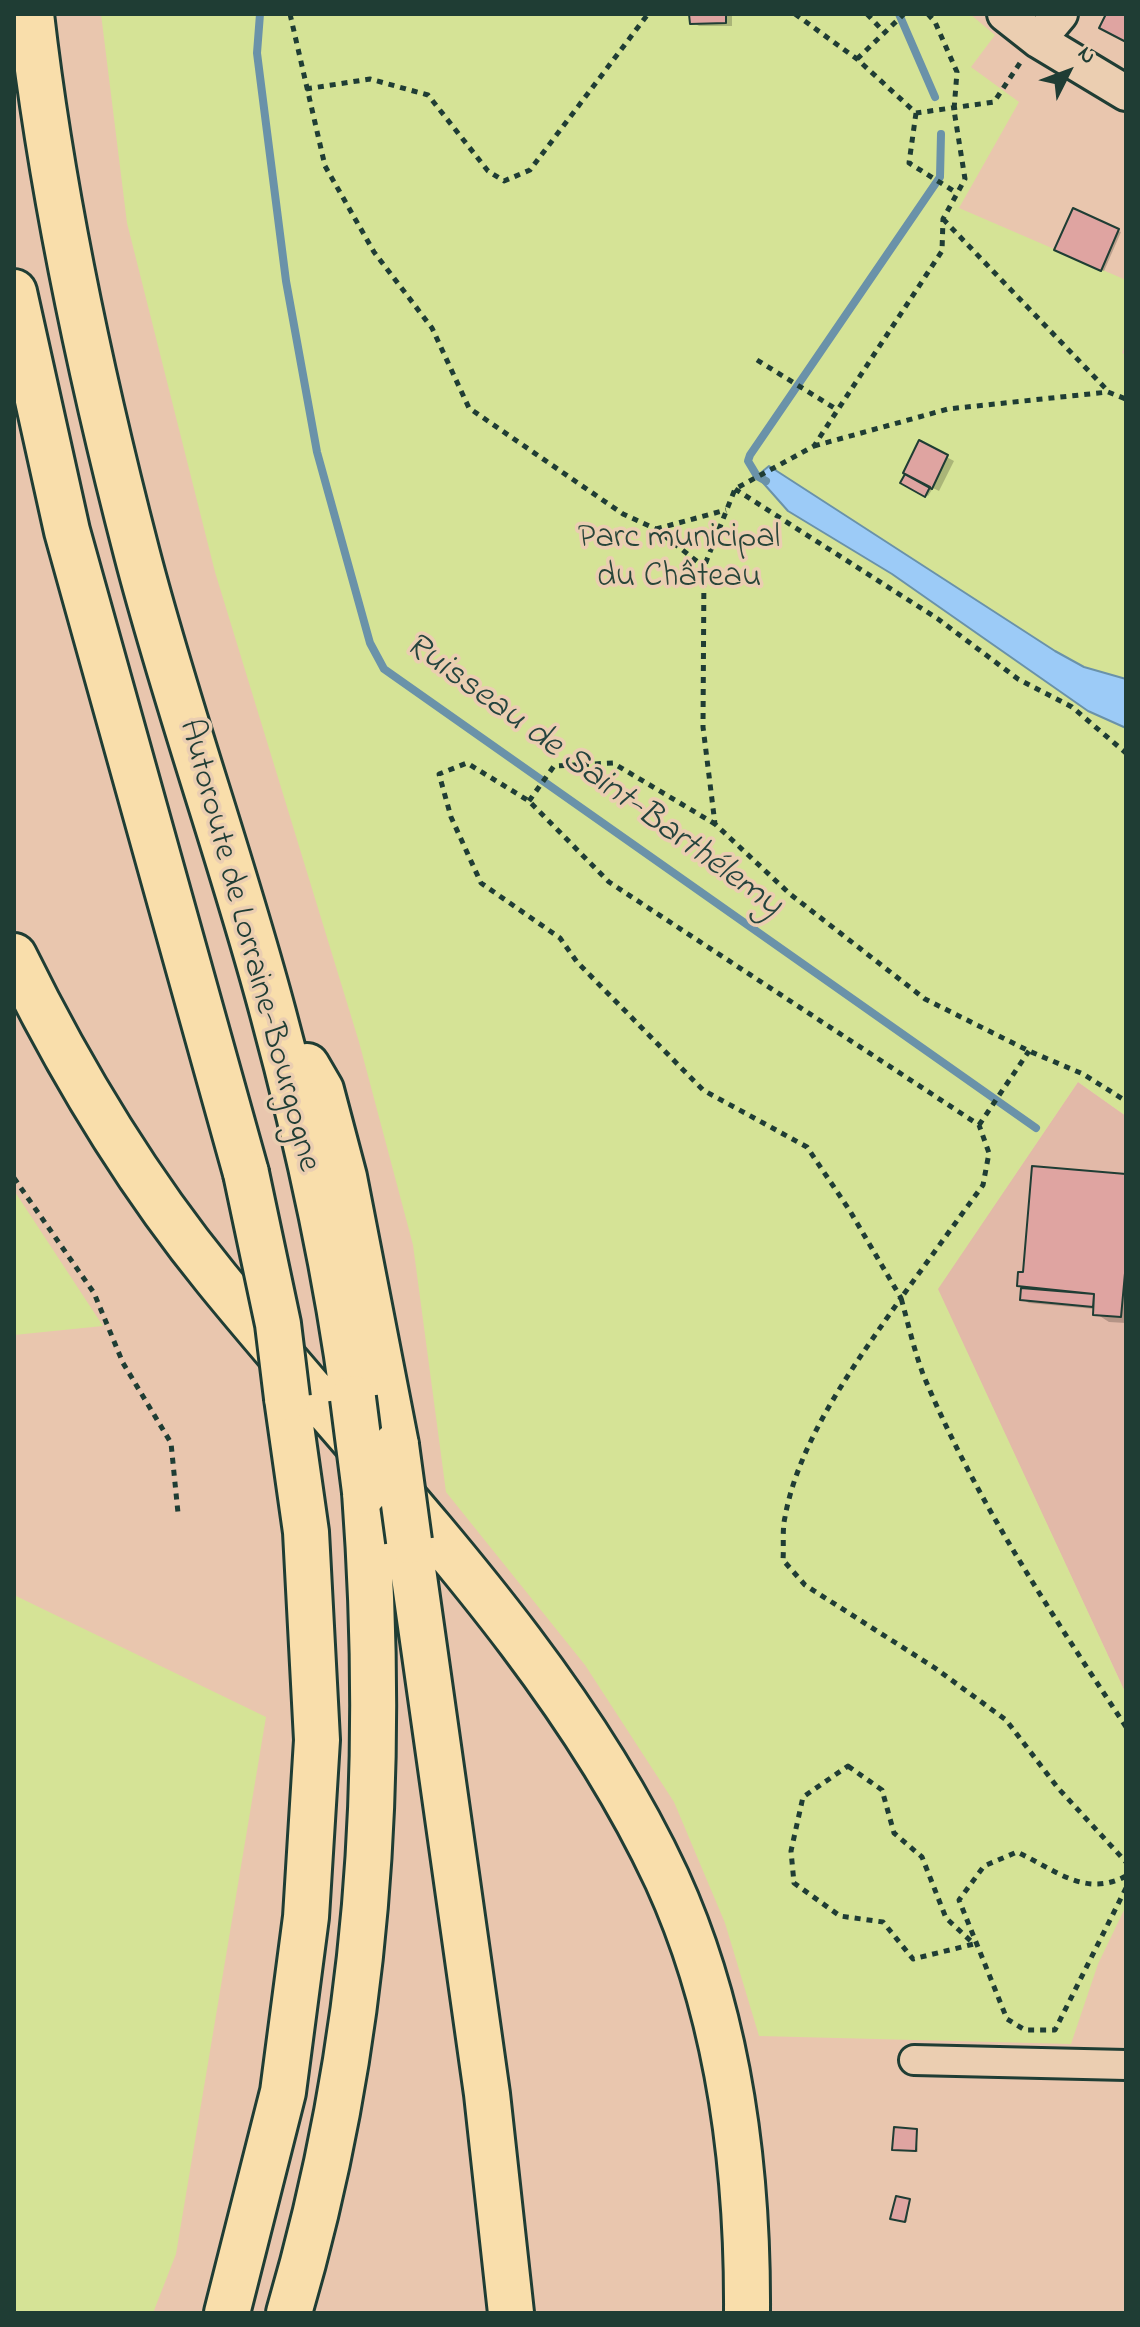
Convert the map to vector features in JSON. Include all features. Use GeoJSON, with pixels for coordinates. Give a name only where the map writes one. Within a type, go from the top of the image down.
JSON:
{"type":"FeatureCollection","features":[{"type":"Feature","properties":{"kind":"highway","name":"Autoroute de Lorraine-Bourgogne"},"geometry":{"type":"LineString","coordinates":[[31,14],[59,201],[83,325],[137,554],[273,1013],[325,1239],[353,1398],[365,1492],[374,1615],[373,1822],[365,1922],[340,2102],[320,2203],[289,2313]]}},
{"type":"Feature","properties":{"kind":"highway","name":"Autoroute de Lorraine-Bourgogne"},"geometry":{"type":"LineString","coordinates":[[14,292],[67,531],[246,1173],[278,1324],[306,1532],[317,1740],[306,1917],[283,2092],[227,2313]]}},
{"type":"Feature","properties":{"kind":"highway"},"geometry":{"type":"LineString","coordinates":[[14,956],[53,1035],[139,1174],[213,1275],[528,1653],[580,1724],[630,1804],[668,1882],[699,1962],[727,2065],[737,2121],[747,2252],[747,2313]]}},
{"type":"Feature","properties":{"kind":"highway"},"geometry":{"type":"LineString","coordinates":[[273,1013],[321,1090],[347,1193],[396,1445],[487,2094],[511,2313]]}},
{"type":"Feature","properties":{"kind":"street"},"geometry":{"type":"LineString","coordinates":[[1005,14],[1049,27],[1126,93]]}},
{"type":"Feature","properties":{"kind":"street"},"geometry":{"type":"LineString","coordinates":[[914,2060],[1126,2065]]}},
{"type":"Feature","properties":{"kind":"path"},"geometry":{"type":"LineString","coordinates":[[290,14],[325,166],[374,252],[432,328],[469,408],[623,514],[656,529],[704,567]]}},
{"type":"Feature","properties":{"kind":"path"},"geometry":{"type":"LineString","coordinates":[[306,89],[370,79],[428,95],[488,171],[504,181],[530,170],[648,14]]}},
{"type":"Feature","properties":{"kind":"path"},"geometry":{"type":"LineString","coordinates":[[795,14],[857,59],[916,113],[994,102],[1000,88],[1049,27]]}},
{"type":"Feature","properties":{"kind":"path"},"geometry":{"type":"LineString","coordinates":[[805,20],[811,14]]}},
{"type":"Feature","properties":{"kind":"path"},"geometry":{"type":"LineString","coordinates":[[867,14],[883,31]]}},
{"type":"Feature","properties":{"kind":"path"},"geometry":{"type":"LineString","coordinates":[[857,59],[904,14]]}},
{"type":"Feature","properties":{"kind":"path"},"geometry":{"type":"LineString","coordinates":[[814,446],[942,251],[943,219],[965,179],[954,110],[957,72],[935,22],[928,14]]}},
{"type":"Feature","properties":{"kind":"path"},"geometry":{"type":"LineString","coordinates":[[916,113],[909,163],[957,193]]}},
{"type":"Feature","properties":{"kind":"path"},"geometry":{"type":"LineString","coordinates":[[943,219],[1108,392],[1126,399]]}},
{"type":"Feature","properties":{"kind":"path"},"geometry":{"type":"LineString","coordinates":[[757,360],[836,409]]}},
{"type":"Feature","properties":{"kind":"path"},"geometry":{"type":"LineString","coordinates":[[715,824],[703,727],[704,567],[735,489],[814,446],[948,409],[1108,392]]}},
{"type":"Feature","properties":{"kind":"path"},"geometry":{"type":"LineString","coordinates":[[735,489],[938,619],[1018,679],[1072,707],[1126,753]]}},
{"type":"Feature","properties":{"kind":"path"},"geometry":{"type":"LineString","coordinates":[[656,529],[727,510]]}},
{"type":"Feature","properties":{"kind":"path"},"geometry":{"type":"LineString","coordinates":[[1126,1727],[1004,1536],[923,1373],[901,1298],[850,1211],[807,1147],[703,1090],[577,962],[560,938],[481,883],[451,817],[439,774],[467,763],[529,801],[609,882],[979,1125],[989,1153],[983,1185],[901,1298],[851,1370],[802,1463],[785,1517],[783,1560],[805,1585],[935,1668],[1006,1720],[1058,1788],[1126,1862]]}},
{"type":"Feature","properties":{"kind":"path"},"geometry":{"type":"LineString","coordinates":[[529,801],[554,766],[613,763],[715,824],[790,894],[925,999],[1083,1074],[1126,1101]]}},
{"type":"Feature","properties":{"kind":"path"},"geometry":{"type":"LineString","coordinates":[[979,1125],[1029,1051]]}},
{"type":"Feature","properties":{"kind":"path"},"geometry":{"type":"LineString","coordinates":[[14,1178],[94,1293],[123,1363],[171,1443],[178,1513]]}},
{"type":"Feature","properties":{"kind":"path"},"geometry":{"type":"LineString","coordinates":[[848,1766],[882,1790],[894,1833],[922,1857],[946,1918],[974,1944],[913,1959],[883,1922],[840,1916],[794,1883],[791,1851],[803,1797],[848,1766]]}},
{"type":"Feature","properties":{"kind":"path"},"geometry":{"type":"LineString","coordinates":[[1126,1876],[1108,1886],[1090,1887],[1017,1852],[984,1866],[959,1900],[974,1944],[1007,2019],[1025,2030],[1055,2030],[1126,1888]]}},
{"type":"Feature","properties":{"kind":"shaded area"},"geometry":{"type":"Polygon","coordinates":[[[1078,1082],[1126,1116],[1126,1694],[937,1289],[1078,1082]]]}},
{"type":"Feature","properties":{"kind":"green space","name":"Parc municipal du Château"},"geometry":{"type":"Polygon","coordinates":[[[101,14],[970,14],[995,35],[971,67],[1019,102],[959,208],[1126,280],[1126,343],[1122,353],[1126,355],[1126,1116],[1078,1082],[938,1289],[1126,1694],[1126,1906],[1098,1964],[1071,2044],[759,2036],[725,1923],[674,1802],[585,1665],[446,1492],[413,1245],[359,1042],[215,572],[127,223],[101,14]]]}},
{"type":"Feature","properties":{"kind":"green space"},"geometry":{"type":"Polygon","coordinates":[[[14,1192],[17,1195],[103,1326],[14,1335],[14,1192]]]}},
{"type":"Feature","properties":{"kind":"green space"},"geometry":{"type":"Polygon","coordinates":[[[14,1595],[266,1717],[176,2254],[153,2313],[14,2313],[14,1595]]]}},
{"type":"Feature","properties":{"kind":"water"},"geometry":{"type":"Polygon","coordinates":[[[769,466],[1055,651],[1084,667],[1126,679],[1126,728],[1088,711],[892,574],[788,511],[757,476],[769,466]]]}},
{"type":"Feature","properties":{"kind":"building"},"geometry":{"type":"Polygon","coordinates":[[[689,14],[726,14],[726,23],[690,24],[689,14]]]}},
{"type":"Feature","properties":{"kind":"building"},"geometry":{"type":"Polygon","coordinates":[[[1106,14],[1126,14],[1126,42],[1099,28],[1106,14]]]}},
{"type":"Feature","properties":{"kind":"building"},"geometry":{"type":"Polygon","coordinates":[[[1073,208],[1119,229],[1101,271],[1054,250],[1073,208]]]}},
{"type":"Feature","properties":{"kind":"building"},"geometry":{"type":"Polygon","coordinates":[[[919,440],[948,455],[932,489],[903,473],[919,440]]]}},
{"type":"Feature","properties":{"kind":"building"},"geometry":{"type":"Polygon","coordinates":[[[905,474],[930,487],[925,497],[900,483],[905,474]]]}},
{"type":"Feature","properties":{"kind":"building"},"geometry":{"type":"Polygon","coordinates":[[[1032,1166],[1126,1174],[1126,1262],[1121,1317],[1093,1315],[1094,1294],[1017,1286],[1018,1272],[1023,1272],[1032,1166]]]}},
{"type":"Feature","properties":{"kind":"building"},"geometry":{"type":"Polygon","coordinates":[[[1021,1288],[1094,1294],[1093,1307],[1020,1300],[1021,1288]]]}},
{"type":"Feature","properties":{"kind":"building"},"geometry":{"type":"Polygon","coordinates":[[[894,2127],[917,2129],[916,2151],[892,2150],[894,2127]]]}},
{"type":"Feature","properties":{"kind":"building"},"geometry":{"type":"Polygon","coordinates":[[[896,2196],[910,2199],[905,2222],[890,2219],[896,2196]]]}},
{"type":"Feature","properties":{"kind":"waterway","name":"Ruisseau de Saint-Barthélemy"},"geometry":{"type":"LineString","coordinates":[[260,14],[257,53],[286,281],[317,452],[370,643],[384,669],[1036,1128]]}},
{"type":"Feature","properties":{"kind":"waterway","name":"Ruisseau de Saint-Barthélemy"},"geometry":{"type":"LineString","coordinates":[[899,14],[935,97]]}},
{"type":"Feature","properties":{"kind":"waterway","name":"Ruisseau de Saint-Barthélemy"},"geometry":{"type":"LineString","coordinates":[[766,481],[757,476],[748,461],[750,455],[940,177],[941,134]]}}]}
